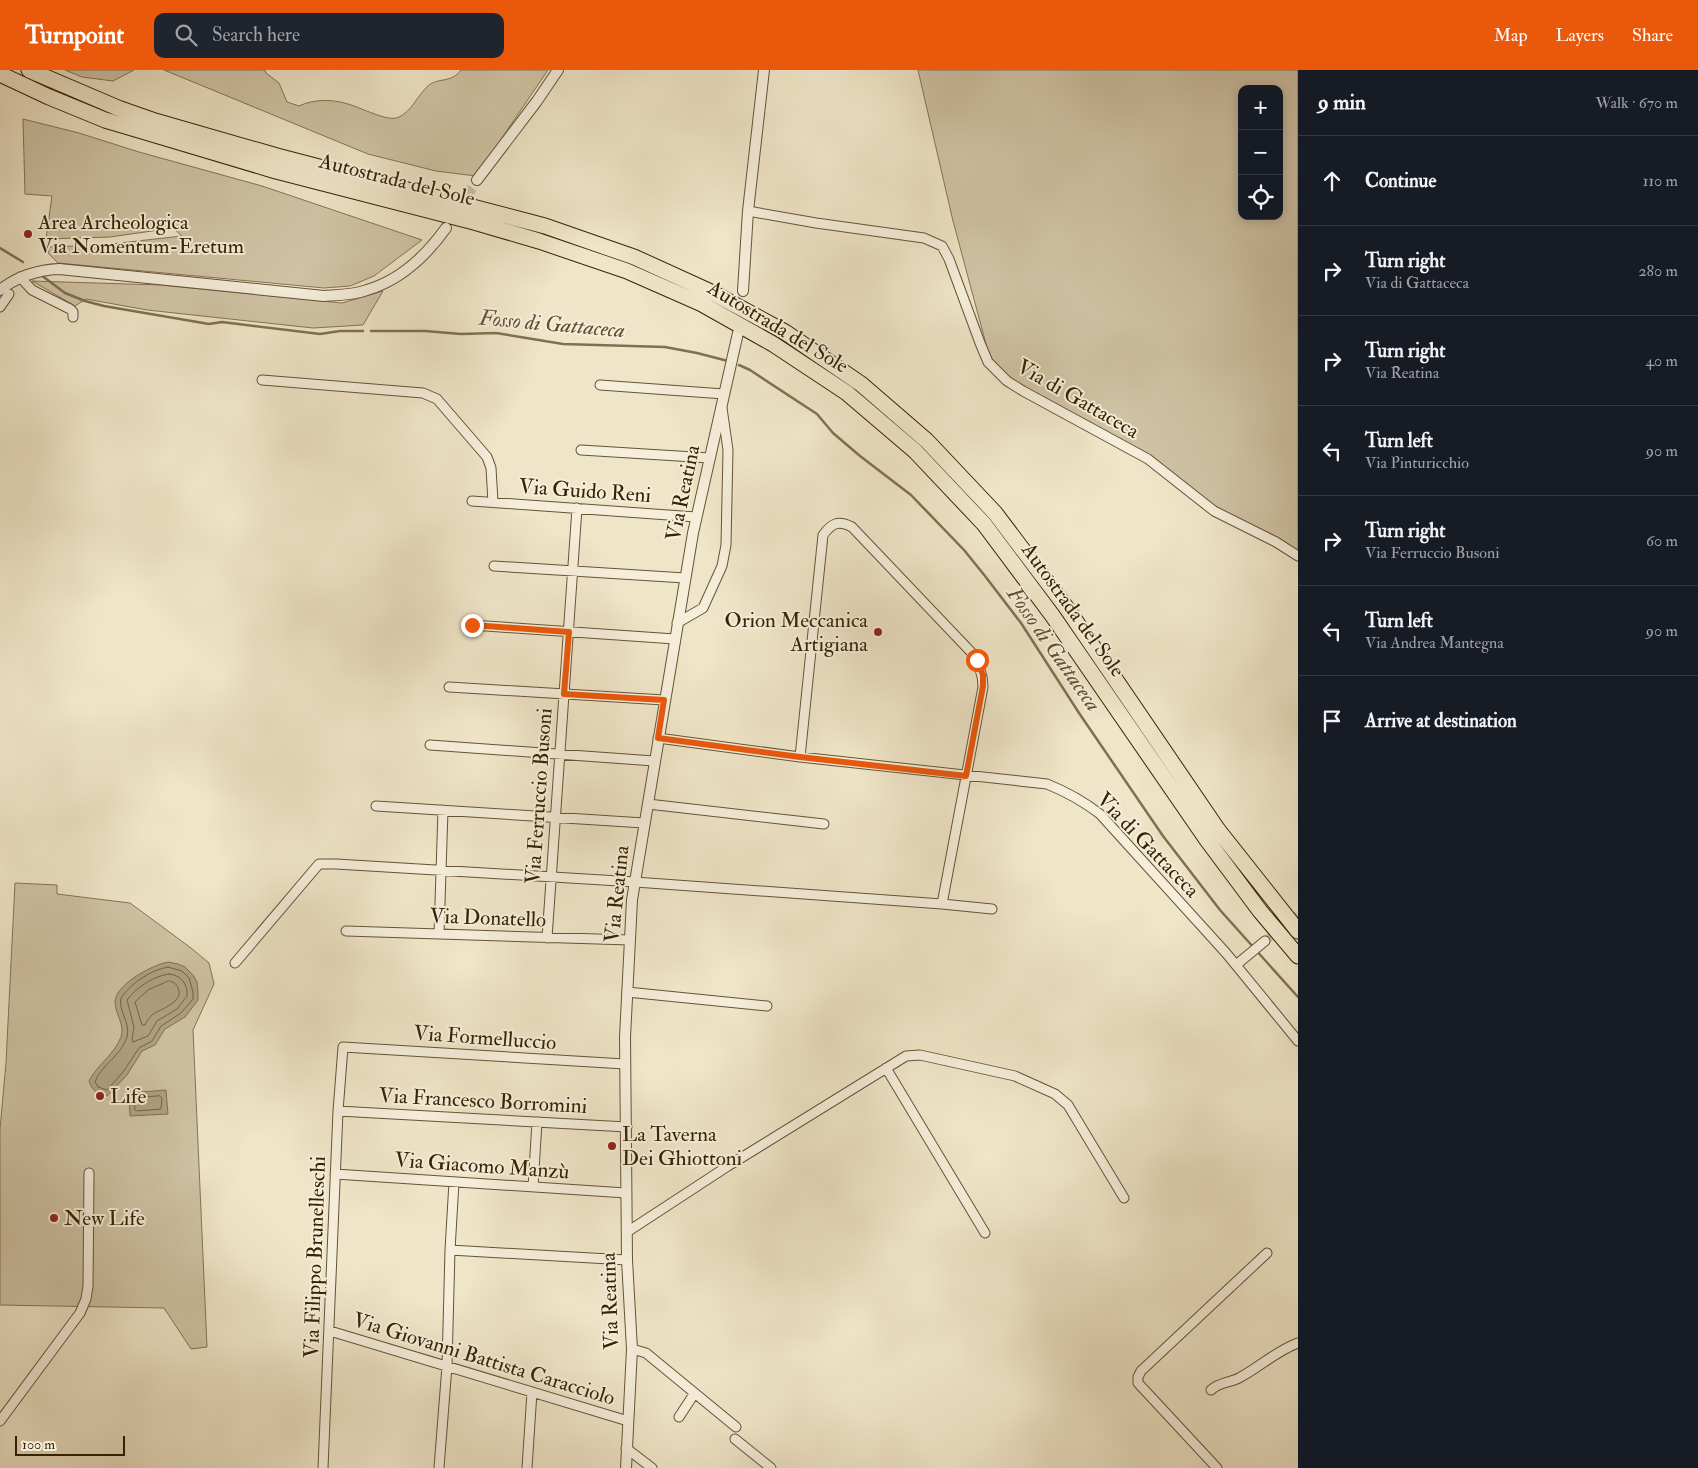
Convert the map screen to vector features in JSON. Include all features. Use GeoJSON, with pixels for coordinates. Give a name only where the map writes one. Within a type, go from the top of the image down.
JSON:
{"type":"FeatureCollection","features":[{"type":"Feature","properties":{"kind":"highway","name":"Autostrada del Sole"},"geometry":{"type":"LineString","coordinates":[[29,70],[155,121],[277,156],[545,226],[634,257],[711,292],[785,332],[861,384],[927,441],[995,513],[1066,606],[1218,830],[1298,931]]}},
{"type":"Feature","properties":{"kind":"highway","name":"Autostrada del Sole"},"geometry":{"type":"LineString","coordinates":[[0,74],[48,97],[149,134],[276,172],[474,222],[539,241],[627,271],[702,304],[773,344],[847,393],[915,451],[984,524],[1052,615],[1207,840],[1260,911],[1298,956]]}},
{"type":"Feature","properties":{"kind":"street"},"geometry":{"type":"LineString","coordinates":[[477,180],[558,70]]}},
{"type":"Feature","properties":{"kind":"street"},"geometry":{"type":"LineString","coordinates":[[743,291],[748,211],[764,70]]}},
{"type":"Feature","properties":{"kind":"street","name":"Via di Gattaceca"},"geometry":{"type":"LineString","coordinates":[[748,211],[816,223],[924,238],[942,246],[950,259],[988,362],[1007,381],[1148,460],[1214,511],[1276,542],[1298,556]]}},
{"type":"Feature","properties":{"kind":"street"},"geometry":{"type":"LineString","coordinates":[[0,307],[5,292],[20,277],[45,270],[67,270],[324,296],[366,291],[401,274],[428,250],[446,228]]}},
{"type":"Feature","properties":{"kind":"street"},"geometry":{"type":"LineString","coordinates":[[20,277],[32,290],[70,309],[73,312],[73,317]]}},
{"type":"Feature","properties":{"kind":"street","name":"Via Reatina"},"geometry":{"type":"LineString","coordinates":[[626,1468],[632,1349],[626,1260],[627,1127],[625,1064],[632,900],[696,517],[738,333]]}},
{"type":"Feature","properties":{"kind":"street"},"geometry":{"type":"LineString","coordinates":[[262,380],[423,393],[437,399],[487,457],[491,468],[493,502]]}},
{"type":"Feature","properties":{"kind":"street"},"geometry":{"type":"LineString","coordinates":[[600,385],[724,394]]}},
{"type":"Feature","properties":{"kind":"street"},"geometry":{"type":"LineString","coordinates":[[677,623],[703,608],[722,566],[726,544],[728,450],[721,406]]}},
{"type":"Feature","properties":{"kind":"street"},"geometry":{"type":"LineString","coordinates":[[581,450],[710,458]]}},
{"type":"Feature","properties":{"kind":"street","name":"Via Guido Reni"},"geometry":{"type":"LineString","coordinates":[[472,501],[696,517]]}},
{"type":"Feature","properties":{"kind":"street","name":"Via Ferruccio Busoni"},"geometry":{"type":"LineString","coordinates":[[547,938],[577,508]]}},
{"type":"Feature","properties":{"kind":"street"},"geometry":{"type":"LineString","coordinates":[[800,757],[823,536],[828,528],[843,523],[852,527],[971,652],[977,660],[983,675],[983,686],[942,904]]}},
{"type":"Feature","properties":{"kind":"street"},"geometry":{"type":"LineString","coordinates":[[494,566],[685,578]]}},
{"type":"Feature","properties":{"kind":"street"},"geometry":{"type":"LineString","coordinates":[[472,625],[675,639]]}},
{"type":"Feature","properties":{"kind":"street"},"geometry":{"type":"LineString","coordinates":[[449,687],[664,700]]}},
{"type":"Feature","properties":{"kind":"street","name":"Via di Gattaceca"},"geometry":{"type":"LineString","coordinates":[[658,738],[800,757],[1046,784],[1066,792],[1100,814],[1236,964],[1298,1040]]}},
{"type":"Feature","properties":{"kind":"street"},"geometry":{"type":"LineString","coordinates":[[430,745],[654,761]]}},
{"type":"Feature","properties":{"kind":"street"},"geometry":{"type":"LineString","coordinates":[[648,804],[824,824]]}},
{"type":"Feature","properties":{"kind":"street"},"geometry":{"type":"LineString","coordinates":[[376,806],[644,823]]}},
{"type":"Feature","properties":{"kind":"street"},"geometry":{"type":"LineString","coordinates":[[439,934],[443,810]]}},
{"type":"Feature","properties":{"kind":"street"},"geometry":{"type":"LineString","coordinates":[[235,963],[319,864],[635,882],[992,909]]}},
{"type":"Feature","properties":{"kind":"street","name":"Via Donatello"},"geometry":{"type":"LineString","coordinates":[[346,931],[630,940]]}},
{"type":"Feature","properties":{"kind":"street"},"geometry":{"type":"LineString","coordinates":[[1236,964],[1265,941]]}},
{"type":"Feature","properties":{"kind":"street"},"geometry":{"type":"LineString","coordinates":[[627,992],[767,1006]]}},
{"type":"Feature","properties":{"kind":"street","name":"Via Formelluccio"},"geometry":{"type":"LineString","coordinates":[[343,1046],[625,1064]]}},
{"type":"Feature","properties":{"kind":"street","name":"Via Filippo Brunelleschi"},"geometry":{"type":"LineString","coordinates":[[323,1468],[338,1111],[343,1046]]}},
{"type":"Feature","properties":{"kind":"street"},"geometry":{"type":"LineString","coordinates":[[627,1232],[728,1166],[886,1068],[906,1056],[920,1054],[1011,1074],[1055,1094],[1068,1105],[1124,1198]]}},
{"type":"Feature","properties":{"kind":"street"},"geometry":{"type":"LineString","coordinates":[[886,1068],[985,1233]]}},
{"type":"Feature","properties":{"kind":"street","name":"Via Francesco Borromini"},"geometry":{"type":"LineString","coordinates":[[338,1111],[627,1127]]}},
{"type":"Feature","properties":{"kind":"street"},"geometry":{"type":"LineString","coordinates":[[533,1187],[536,1122]]}},
{"type":"Feature","properties":{"kind":"street"},"geometry":{"type":"LineString","coordinates":[[0,1421],[80,1313],[86,1299],[88,1281],[89,1173]]}},
{"type":"Feature","properties":{"kind":"street","name":"Via Giacomo Manzù"},"geometry":{"type":"LineString","coordinates":[[336,1174],[626,1193]]}},
{"type":"Feature","properties":{"kind":"street"},"geometry":{"type":"LineString","coordinates":[[439,1468],[447,1366],[454,1182]]}},
{"type":"Feature","properties":{"kind":"street"},"geometry":{"type":"LineString","coordinates":[[450,1250],[626,1260]]}},
{"type":"Feature","properties":{"kind":"street"},"geometry":{"type":"LineString","coordinates":[[1217,1468],[1138,1383],[1138,1377],[1141,1371],[1267,1253]]}},
{"type":"Feature","properties":{"kind":"street","name":"Via Giovanni Battista Caracciolo"},"geometry":{"type":"LineString","coordinates":[[330,1331],[628,1421]]}},
{"type":"Feature","properties":{"kind":"street"},"geometry":{"type":"LineString","coordinates":[[1211,1390],[1217,1384],[1239,1378],[1284,1348],[1298,1343]]}},
{"type":"Feature","properties":{"kind":"street"},"geometry":{"type":"LineString","coordinates":[[632,1349],[646,1353],[736,1427]]}},
{"type":"Feature","properties":{"kind":"street"},"geometry":{"type":"LineString","coordinates":[[527,1468],[532,1392]]}},
{"type":"Feature","properties":{"kind":"street"},"geometry":{"type":"LineString","coordinates":[[679,1417],[694,1394]]}},
{"type":"Feature","properties":{"kind":"street"},"geometry":{"type":"LineString","coordinates":[[735,1438],[771,1468]]}},
{"type":"Feature","properties":{"kind":"street"},"geometry":{"type":"LineString","coordinates":[[626,1448],[652,1468]]}},
{"type":"Feature","properties":{"kind":"shaded area"},"geometry":{"type":"Polygon","coordinates":[[[65,70],[134,70],[113,81],[82,77],[65,70]]]}},
{"type":"Feature","properties":{"kind":"shaded area"},"geometry":{"type":"Polygon","coordinates":[[[164,70],[265,70],[266,73],[279,83],[287,102],[299,106],[323,100],[336,101],[388,118],[394,118],[404,114],[432,83],[449,79],[461,70],[548,70],[476,176],[436,171],[368,154],[164,70]]]}},
{"type":"Feature","properties":{"kind":"shaded area"},"geometry":{"type":"Polygon","coordinates":[[[918,70],[1298,70],[1298,555],[1202,500],[1184,482],[1007,378],[990,359],[953,221],[918,70]]]}},
{"type":"Feature","properties":{"kind":"shaded area"},"geometry":{"type":"Polygon","coordinates":[[[23,119],[79,133],[139,152],[262,186],[422,240],[374,276],[350,286],[324,288],[58,263],[48,253],[49,247],[102,245],[182,236],[173,228],[110,237],[46,239],[52,196],[25,194],[23,119]]]}},
{"type":"Feature","properties":{"kind":"shaded area"},"geometry":{"type":"Polygon","coordinates":[[[32,281],[161,285],[342,303],[383,291],[363,325],[313,328],[147,310],[86,299],[75,306],[32,281]]]}},
{"type":"Feature","properties":{"kind":"shaded area","name":"Life"},"geometry":{"type":"Polygon","coordinates":[[[15,883],[57,885],[57,894],[130,903],[209,963],[214,984],[193,1030],[207,1347],[191,1349],[164,1308],[0,1305],[0,1129],[6,1063],[15,883]]]}},
{"type":"Feature","properties":{"kind":"water"},"geometry":{"type":"Polygon","coordinates":[[[168,962],[185,967],[193,975],[197,982],[198,1000],[185,1017],[165,1029],[155,1045],[142,1051],[127,1075],[107,1096],[98,1093],[89,1081],[114,1049],[122,1033],[115,1003],[116,996],[135,977],[153,967],[168,962]]]}},
{"type":"Feature","properties":{"kind":"water"},"geometry":{"type":"Polygon","coordinates":[[[166,1090],[168,1114],[130,1116],[129,1093],[166,1090]]]}},
{"type":"Feature","properties":{"kind":"waterway"},"geometry":{"type":"LineString","coordinates":[[0,248],[23,262]]}},
{"type":"Feature","properties":{"kind":"waterway","name":"Fosso di Gattaceca"},"geometry":{"type":"LineString","coordinates":[[41,275],[65,293],[104,306],[209,324],[222,322],[320,334],[340,331],[363,331]]}},
{"type":"Feature","properties":{"kind":"waterway","name":"Fosso di Gattaceca"},"geometry":{"type":"LineString","coordinates":[[371,331],[425,331],[461,334],[496,333],[563,344],[665,347],[728,361]]}},
{"type":"Feature","properties":{"kind":"waterway","name":"Fosso di Gattaceca"},"geometry":{"type":"LineString","coordinates":[[739,365],[750,370],[817,414],[833,433],[911,495],[964,550],[1021,623],[1079,713],[1163,836],[1220,910],[1298,997]]}},
{"type":"Feature","properties":{"kind":"tunnel"},"geometry":{"type":"LineString","coordinates":[[459,209],[477,180]]}},
{"type":"Feature","properties":{"kind":"tunnel"},"geometry":{"type":"LineString","coordinates":[[1265,941],[1298,915]]}},
{"type":"Feature","properties":{"kind":"place","name":"Area Archeologica Via Nomentum-Eretum"},"geometry":{"type":"Point","coordinates":[28,234]}},
{"type":"Feature","properties":{"kind":"place","name":"Orion Meccanica Artigiana"},"geometry":{"type":"Point","coordinates":[878,632]}},
{"type":"Feature","properties":{"kind":"place","name":"Life"},"geometry":{"type":"Point","coordinates":[100,1096]}},
{"type":"Feature","properties":{"kind":"place","name":"La Taverna Dei Ghiottoni"},"geometry":{"type":"Point","coordinates":[612,1146]}},
{"type":"Feature","properties":{"kind":"place","name":"New Life"},"geometry":{"type":"Point","coordinates":[54,1218]}},
{"type":"Feature","properties":{"kind":"route"},"geometry":{"type":"LineString","coordinates":[[472,625],[569,632],[564,694],[664,700],[658,738],[966,776],[983,686],[983,675],[977,660]]}}]}
